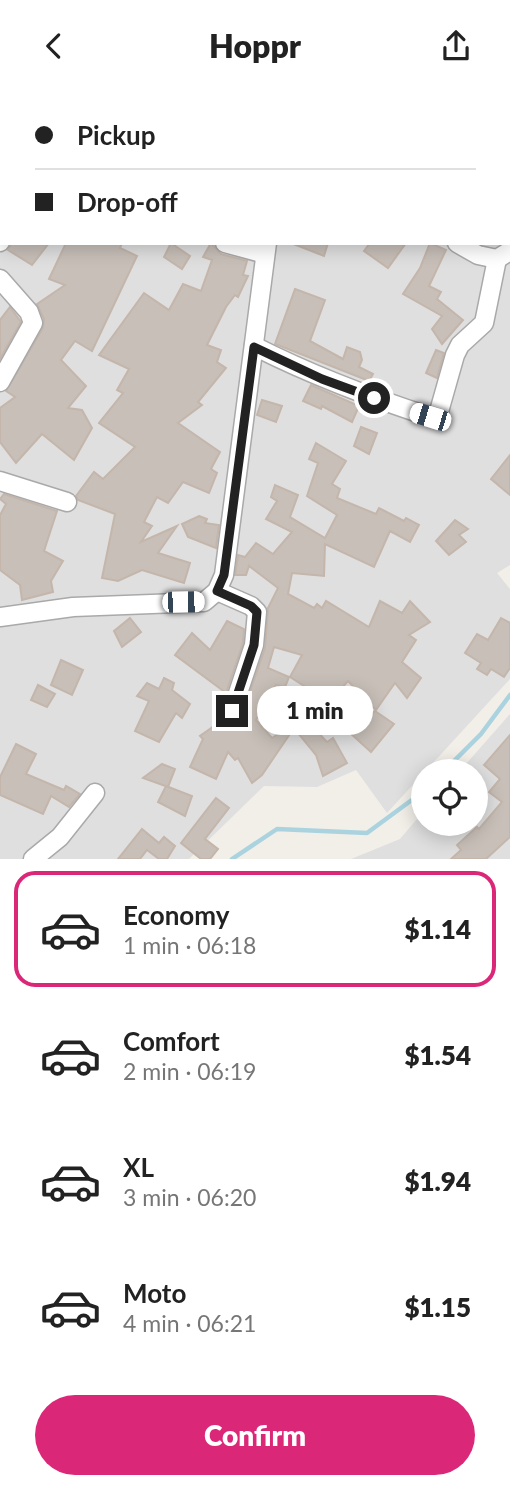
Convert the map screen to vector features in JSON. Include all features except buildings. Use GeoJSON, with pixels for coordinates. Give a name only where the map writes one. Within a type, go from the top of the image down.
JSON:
{"type":"FeatureCollection","features":[{"type":"Feature","properties":{"kind":"street"},"geometry":{"type":"LineString","coordinates":[[0,617],[73,607],[204,602],[217,591],[224,575],[266,249],[239,245]]}},
{"type":"Feature","properties":{"kind":"street"},"geometry":{"type":"LineString","coordinates":[[254,347],[361,394],[430,417],[438,415],[455,355],[460,345],[484,323],[503,255],[478,255],[460,245]]}},
{"type":"Feature","properties":{"kind":"street"},"geometry":{"type":"LineString","coordinates":[[0,279],[29,312],[33,323],[0,383]]}},
{"type":"Feature","properties":{"kind":"street"},"geometry":{"type":"LineString","coordinates":[[0,481],[67,502]]}},
{"type":"Feature","properties":{"kind":"street"},"geometry":{"type":"LineString","coordinates":[[217,591],[251,606],[257,612],[254,645],[232,711]]}},
{"type":"Feature","properties":{"kind":"street"},"geometry":{"type":"LineString","coordinates":[[33,859],[60,837],[95,793]]}},
{"type":"Feature","properties":{"kind":"shaded area"},"geometry":{"type":"Polygon","coordinates":[[[0,245],[510,245],[510,565],[497,573],[510,589],[510,679],[437,759],[411,759],[411,787],[387,813],[356,770],[317,787],[264,786],[189,859],[0,859],[0,245]]]}},
{"type":"Feature","properties":{"kind":"shaded area"},"geometry":{"type":"Polygon","coordinates":[[[510,714],[510,859],[351,859],[400,839],[411,826],[411,836],[488,836],[488,759],[470,759],[510,714]]]}},
{"type":"Feature","properties":{"kind":"waterway"},"geometry":{"type":"LineString","coordinates":[[456,759],[481,734],[510,695]]}},
{"type":"Feature","properties":{"kind":"waterway"},"geometry":{"type":"LineString","coordinates":[[232,859],[277,829],[367,833],[411,801]]}},
{"type":"Feature","properties":{"kind":"route"},"geometry":{"type":"LineString","coordinates":[[232,711],[254,645],[257,612],[251,606],[217,591],[224,575],[254,347],[322,379],[374,398]]}}]}
